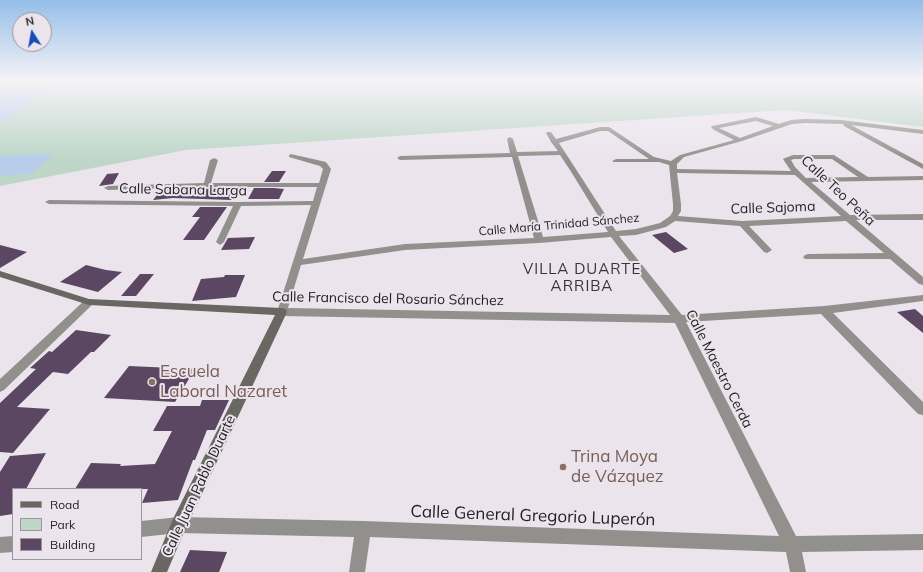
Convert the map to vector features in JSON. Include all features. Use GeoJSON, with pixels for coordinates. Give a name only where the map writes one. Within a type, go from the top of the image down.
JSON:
{"type":"FeatureCollection","features":[{"type":"Feature","properties":{"kind":"street"},"geometry":{"type":"LineString","coordinates":[[740,140],[714,127],[756,119],[779,126]]}},
{"type":"Feature","properties":{"kind":"street"},"geometry":{"type":"LineString","coordinates":[[673,218],[677,211],[677,204],[673,168],[676,160],[682,156],[740,140],[791,122],[841,122],[923,132]]}},
{"type":"Feature","properties":{"kind":"street"},"geometry":{"type":"LineString","coordinates":[[841,122],[923,167]]}},
{"type":"Feature","properties":{"kind":"street","name":"Calle Maestro Cerda"},"geometry":{"type":"LineString","coordinates":[[659,161],[647,155],[609,129],[600,129],[552,137],[614,235],[679,319],[792,544],[798,572]]}},
{"type":"Feature","properties":{"kind":"street"},"geometry":{"type":"LineString","coordinates":[[510,139],[513,155],[539,240]]}},
{"type":"Feature","properties":{"kind":"street"},"geometry":{"type":"LineString","coordinates":[[400,158],[562,153]]}},
{"type":"Feature","properties":{"kind":"street","name":"Calle Juan Pablo Duarte"},"geometry":{"type":"LineString","coordinates":[[159,572],[179,525],[282,312],[298,263],[327,169],[326,166],[291,156]]}},
{"type":"Feature","properties":{"kind":"street","name":"Calle Teo Peña"},"geometry":{"type":"LineString","coordinates":[[868,180],[838,159],[830,156],[789,158],[788,161],[804,180],[846,218],[923,282]]}},
{"type":"Feature","properties":{"kind":"street"},"geometry":{"type":"LineString","coordinates":[[207,184],[214,160]]}},
{"type":"Feature","properties":{"kind":"street"},"geometry":{"type":"LineString","coordinates":[[616,162],[659,161],[673,168],[796,172]]}},
{"type":"Feature","properties":{"kind":"street"},"geometry":{"type":"LineString","coordinates":[[804,180],[923,178]]}},
{"type":"Feature","properties":{"kind":"street"},"geometry":{"type":"LineString","coordinates":[[108,188],[207,184],[322,185]]}},
{"type":"Feature","properties":{"kind":"street","name":"Calle Sabana Larga"},"geometry":{"type":"LineString","coordinates":[[49,202],[238,204],[317,203]]}},
{"type":"Feature","properties":{"kind":"street"},"geometry":{"type":"LineString","coordinates":[[220,242],[238,204]]}},
{"type":"Feature","properties":{"kind":"street","name":"Calle Sajoma"},"geometry":{"type":"LineString","coordinates":[[673,218],[742,224],[846,218],[923,217]]}},
{"type":"Feature","properties":{"kind":"street","name":"Calle María Trinidad Sánchez"},"geometry":{"type":"LineString","coordinates":[[298,263],[405,247],[614,235],[650,229],[673,218]]}},
{"type":"Feature","properties":{"kind":"street"},"geometry":{"type":"LineString","coordinates":[[742,224],[767,250]]}},
{"type":"Feature","properties":{"kind":"street"},"geometry":{"type":"LineString","coordinates":[[808,257],[891,256]]}},
{"type":"Feature","properties":{"kind":"street","name":"Calle Francisco del Rosario Sánchez"},"geometry":{"type":"LineString","coordinates":[[1,275],[89,302],[282,312],[679,319],[824,310],[923,298]]}},
{"type":"Feature","properties":{"kind":"street"},"geometry":{"type":"LineString","coordinates":[[0,387],[89,302]]}},
{"type":"Feature","properties":{"kind":"street"},"geometry":{"type":"LineString","coordinates":[[824,310],[923,410]]}},
{"type":"Feature","properties":{"kind":"street","name":"Calle General Gregorio Luperón"},"geometry":{"type":"LineString","coordinates":[[142,529],[179,525],[362,529],[792,544],[923,542]]}},
{"type":"Feature","properties":{"kind":"street"},"geometry":{"type":"LineString","coordinates":[[357,572],[362,529]]}},
{"type":"Feature","properties":{"kind":"street"},"geometry":{"type":"LineString","coordinates":[[0,545],[12,544]]}},
{"type":"Feature","properties":{"kind":"green space"},"geometry":{"type":"Polygon","coordinates":[[[0,107],[923,107],[923,127],[785,110],[186,150],[0,186],[0,107]]]}},
{"type":"Feature","properties":{"kind":"water"},"geometry":{"type":"Polygon","coordinates":[[[0,107],[24,107],[0,123],[0,107]]]}},
{"type":"Feature","properties":{"kind":"water"},"geometry":{"type":"Polygon","coordinates":[[[54,153],[31,174],[0,176],[0,156],[54,153]]]}},
{"type":"Feature","properties":{"kind":"building"},"geometry":{"type":"Polygon","coordinates":[[[272,171],[286,171],[279,182],[264,182],[272,171]]]}},
{"type":"Feature","properties":{"kind":"building"},"geometry":{"type":"Polygon","coordinates":[[[119,173],[113,184],[99,186],[107,174],[119,173]]]}},
{"type":"Feature","properties":{"kind":"building"},"geometry":{"type":"Polygon","coordinates":[[[240,188],[232,200],[173,198],[153,200],[161,190],[240,188]]]}},
{"type":"Feature","properties":{"kind":"building"},"geometry":{"type":"Polygon","coordinates":[[[254,188],[284,189],[279,199],[248,199],[254,188]]]}},
{"type":"Feature","properties":{"kind":"building"},"geometry":{"type":"Polygon","coordinates":[[[200,207],[227,207],[204,240],[183,240],[200,217],[192,217],[200,207]]]}},
{"type":"Feature","properties":{"kind":"building"},"geometry":{"type":"Polygon","coordinates":[[[666,232],[688,249],[674,253],[652,235],[666,232]]]}},
{"type":"Feature","properties":{"kind":"building"},"geometry":{"type":"Polygon","coordinates":[[[255,237],[249,249],[221,250],[228,238],[255,237]]]}},
{"type":"Feature","properties":{"kind":"building"},"geometry":{"type":"Polygon","coordinates":[[[0,245],[27,252],[0,268],[0,245]]]}},
{"type":"Feature","properties":{"kind":"building"},"geometry":{"type":"Polygon","coordinates":[[[86,265],[122,272],[98,292],[60,282],[86,265]]]}},
{"type":"Feature","properties":{"kind":"building"},"geometry":{"type":"Polygon","coordinates":[[[140,274],[154,274],[136,296],[121,296],[140,274]]]}},
{"type":"Feature","properties":{"kind":"building"},"geometry":{"type":"Polygon","coordinates":[[[225,275],[245,275],[236,297],[192,301],[201,279],[224,277],[225,275]]]}},
{"type":"Feature","properties":{"kind":"building"},"geometry":{"type":"Polygon","coordinates":[[[915,309],[923,316],[923,333],[897,312],[915,309]]]}},
{"type":"Feature","properties":{"kind":"building"},"geometry":{"type":"Polygon","coordinates":[[[76,330],[111,335],[68,374],[53,372],[17,407],[50,409],[13,453],[0,452],[0,403],[36,369],[30,368],[49,351],[52,352],[76,330]]]}},
{"type":"Feature","properties":{"kind":"building"},"geometry":{"type":"Polygon","coordinates":[[[129,366],[195,369],[175,402],[104,398],[129,366]]]}},
{"type":"Feature","properties":{"kind":"building"},"geometry":{"type":"Polygon","coordinates":[[[202,400],[229,400],[215,430],[207,430],[195,460],[193,460],[178,500],[142,503],[148,489],[142,488],[76,488],[91,463],[121,464],[120,466],[155,464],[172,431],[153,431],[167,406],[200,406],[202,400]]]}},
{"type":"Feature","properties":{"kind":"building"},"geometry":{"type":"Polygon","coordinates":[[[46,453],[27,488],[12,488],[12,514],[0,516],[0,472],[10,456],[46,453]]]}},
{"type":"Feature","properties":{"kind":"building"},"geometry":{"type":"Polygon","coordinates":[[[190,550],[227,552],[219,572],[180,572],[190,550]]]}},
{"type":"Feature","properties":{"kind":"place","name":"Escuela Laboral Nazaret"},"geometry":{"type":"Point","coordinates":[152,382]}},
{"type":"Feature","properties":{"kind":"place","name":"Trina Moya de Vázquez"},"geometry":{"type":"Point","coordinates":[563,467]}},
{"type":"Feature","properties":{"kind":"district","name":"VILLA DUARTE ARRIBA"},"geometry":{"type":"Point","coordinates":[582,278]}}]}
